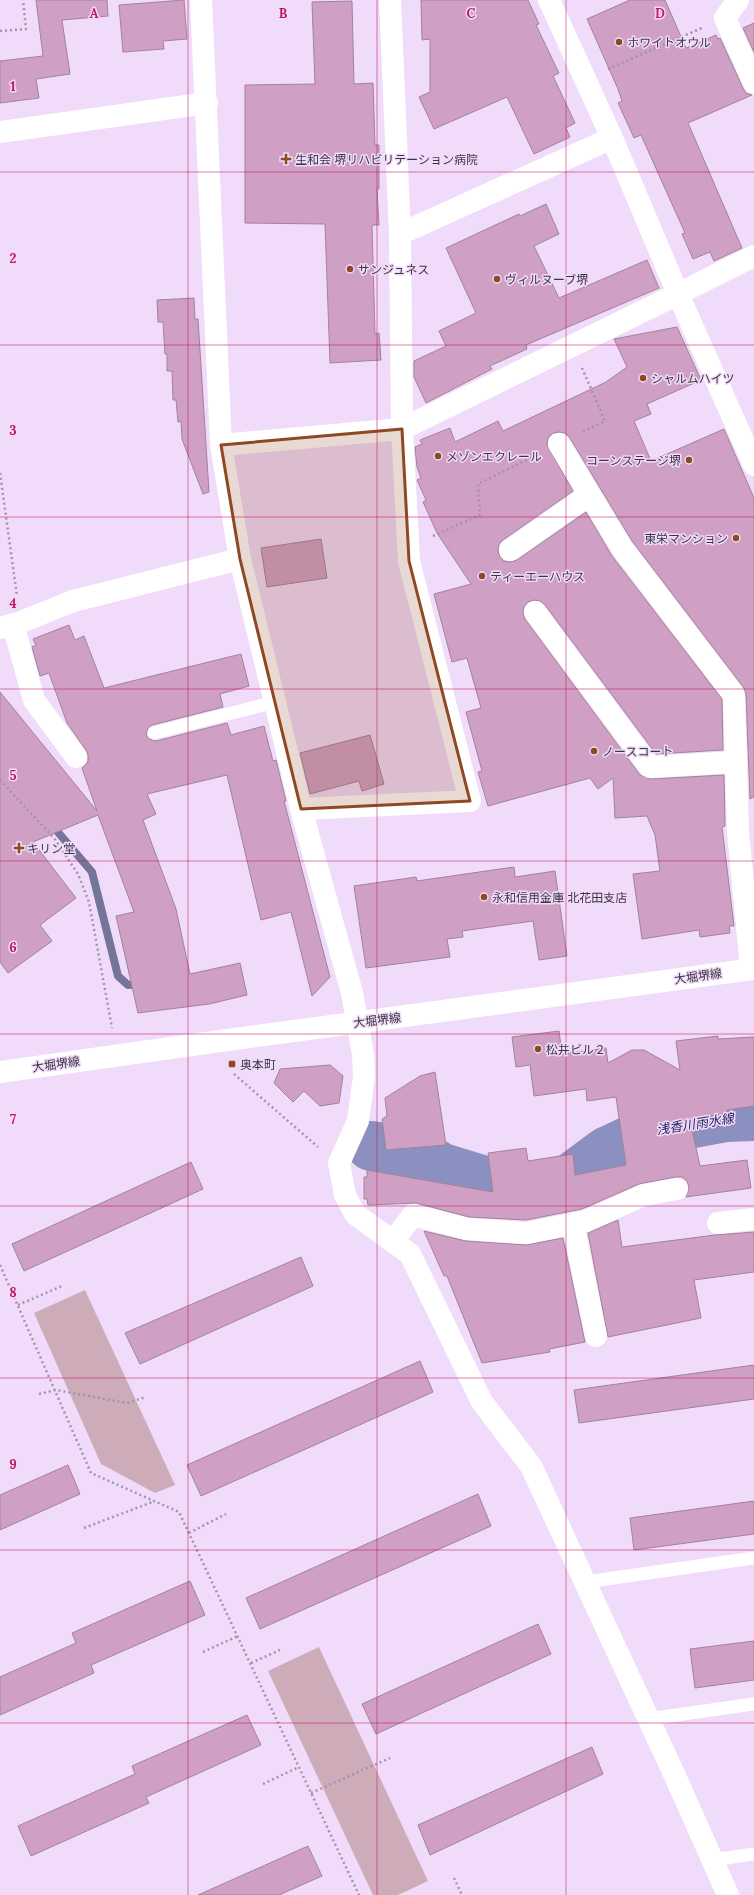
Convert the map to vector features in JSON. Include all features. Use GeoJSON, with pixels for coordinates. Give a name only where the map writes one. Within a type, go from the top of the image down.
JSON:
{"type":"FeatureCollection","features":[{"type":"Feature","properties":{"kind":"street"},"geometry":{"type":"LineString","coordinates":[[201,0],[207,103],[221,445],[240,559],[301,809],[352,993],[363,1054],[364,1076],[358,1120],[339,1163],[345,1195],[355,1214],[410,1254],[482,1402],[531,1466],[728,1895]]}},
{"type":"Feature","properties":{"kind":"street"},"geometry":{"type":"LineString","coordinates":[[301,809],[470,801],[409,561],[402,429],[400,234],[390,0]]}},
{"type":"Feature","properties":{"kind":"street"},"geometry":{"type":"LineString","coordinates":[[549,0],[612,138],[678,294],[753,461]]}},
{"type":"Feature","properties":{"kind":"street"},"geometry":{"type":"LineString","coordinates":[[738,0],[725,18],[754,83]]}},
{"type":"Feature","properties":{"kind":"street"},"geometry":{"type":"LineString","coordinates":[[0,132],[207,103]]}},
{"type":"Feature","properties":{"kind":"street"},"geometry":{"type":"LineString","coordinates":[[400,234],[612,138]]}},
{"type":"Feature","properties":{"kind":"street"},"geometry":{"type":"LineString","coordinates":[[221,445],[402,429],[754,256]]}},
{"type":"Feature","properties":{"kind":"street"},"geometry":{"type":"LineString","coordinates":[[559,444],[622,548],[734,695],[738,832],[753,969]]}},
{"type":"Feature","properties":{"kind":"street"},"geometry":{"type":"LineString","coordinates":[[510,550],[589,495]]}},
{"type":"Feature","properties":{"kind":"street"},"geometry":{"type":"LineString","coordinates":[[76,757],[34,700],[11,625],[73,601],[240,559]]}},
{"type":"Feature","properties":{"kind":"street"},"geometry":{"type":"LineString","coordinates":[[535,612],[650,767],[736,762]]}},
{"type":"Feature","properties":{"kind":"street","name":"大堀堺線"},"geometry":{"type":"LineString","coordinates":[[0,1072],[753,969]]}},
{"type":"Feature","properties":{"kind":"street"},"geometry":{"type":"LineString","coordinates":[[393,1241],[413,1216],[467,1229],[526,1233],[586,1221],[644,1195],[677,1189]]}},
{"type":"Feature","properties":{"kind":"street"},"geometry":{"type":"LineString","coordinates":[[718,1224],[754,1219]]}},
{"type":"Feature","properties":{"kind":"street"},"geometry":{"type":"LineString","coordinates":[[573,1224],[596,1336]]}},
{"type":"Feature","properties":{"kind":"lane"},"geometry":{"type":"LineString","coordinates":[[154,733],[275,702]]}},
{"type":"Feature","properties":{"kind":"lane"},"geometry":{"type":"LineString","coordinates":[[585,1582],[754,1558]]}},
{"type":"Feature","properties":{"kind":"lane"},"geometry":{"type":"LineString","coordinates":[[648,1719],[754,1704]]}},
{"type":"Feature","properties":{"kind":"lane"},"geometry":{"type":"LineString","coordinates":[[712,1860],[754,1854]]}},
{"type":"Feature","properties":{"kind":"path"},"geometry":{"type":"LineString","coordinates":[[0,31],[26,29],[24,0]]}},
{"type":"Feature","properties":{"kind":"path"},"geometry":{"type":"LineString","coordinates":[[585,79],[725,18]]}},
{"type":"Feature","properties":{"kind":"path"},"geometry":{"type":"LineString","coordinates":[[408,546],[480,515],[478,484],[605,421],[572,346]]}},
{"type":"Feature","properties":{"kind":"path"},"geometry":{"type":"LineString","coordinates":[[0,473],[11,625]]}},
{"type":"Feature","properties":{"kind":"path"},"geometry":{"type":"LineString","coordinates":[[0,780],[54,838],[78,874],[89,902],[112,1028]]}},
{"type":"Feature","properties":{"kind":"path"},"geometry":{"type":"LineString","coordinates":[[234,1074],[339,1163]]}},
{"type":"Feature","properties":{"kind":"path"},"geometry":{"type":"LineString","coordinates":[[0,1265],[1,1272],[56,1390],[91,1473],[179,1512],[359,1895]]}},
{"type":"Feature","properties":{"kind":"path"},"geometry":{"type":"LineString","coordinates":[[18,1306],[62,1286]]}},
{"type":"Feature","properties":{"kind":"path"},"geometry":{"type":"LineString","coordinates":[[39,1394],[56,1390],[127,1403],[146,1397]]}},
{"type":"Feature","properties":{"kind":"path"},"geometry":{"type":"LineString","coordinates":[[84,1528],[156,1501]]}},
{"type":"Feature","properties":{"kind":"path"},"geometry":{"type":"LineString","coordinates":[[189,1533],[226,1514]]}},
{"type":"Feature","properties":{"kind":"path"},"geometry":{"type":"LineString","coordinates":[[203,1652],[238,1636]]}},
{"type":"Feature","properties":{"kind":"path"},"geometry":{"type":"LineString","coordinates":[[251,1664],[280,1650]]}},
{"type":"Feature","properties":{"kind":"path"},"geometry":{"type":"LineString","coordinates":[[312,1793],[390,1758]]}},
{"type":"Feature","properties":{"kind":"path"},"geometry":{"type":"LineString","coordinates":[[263,1784],[299,1767]]}},
{"type":"Feature","properties":{"kind":"path"},"geometry":{"type":"LineString","coordinates":[[454,1878],[462,1895]]}},
{"type":"Feature","properties":{"kind":"highlighted area"},"geometry":{"type":"Polygon","coordinates":[[[402,429],[409,561],[470,801],[301,809],[240,559],[221,445],[402,429]]]}},
{"type":"Feature","properties":{"kind":"shaded area"},"geometry":{"type":"Polygon","coordinates":[[[85,1290],[175,1485],[155,1493],[101,1464],[34,1313],[85,1290]]]}},
{"type":"Feature","properties":{"kind":"shaded area"},"geometry":{"type":"Polygon","coordinates":[[[319,1647],[428,1881],[398,1895],[373,1895],[268,1671],[319,1647]]]}},
{"type":"Feature","properties":{"kind":"building"},"geometry":{"type":"Polygon","coordinates":[[[36,0],[107,0],[108,16],[62,20],[70,74],[36,79],[39,98],[0,103],[0,61],[43,56],[36,0]]]}},
{"type":"Feature","properties":{"kind":"building"},"geometry":{"type":"Polygon","coordinates":[[[184,0],[187,39],[163,41],[164,49],[123,52],[119,5],[184,0]]]}},
{"type":"Feature","properties":{"kind":"building"},"geometry":{"type":"Polygon","coordinates":[[[421,0],[528,0],[539,24],[536,25],[559,73],[553,76],[575,123],[566,128],[570,137],[534,154],[507,97],[434,129],[419,97],[430,92],[430,39],[422,40],[421,0]]]}},
{"type":"Feature","properties":{"kind":"building"},"geometry":{"type":"Polygon","coordinates":[[[630,0],[665,0],[686,48],[716,35],[718,39],[720,38],[743,88],[746,93],[752,95],[688,123],[742,248],[714,261],[710,252],[693,259],[682,234],[685,233],[641,135],[634,138],[618,103],[622,101],[618,89],[587,19],[630,0]]]}},
{"type":"Feature","properties":{"kind":"building"},"geometry":{"type":"Polygon","coordinates":[[[352,1],[354,84],[373,83],[375,145],[379,145],[379,189],[377,189],[379,225],[372,225],[375,334],[379,333],[381,360],[330,363],[325,224],[245,223],[245,85],[315,84],[312,2],[352,1]]]}},
{"type":"Feature","properties":{"kind":"building"},"geometry":{"type":"Polygon","coordinates":[[[754,23],[754,52],[743,28],[754,23]]]}},
{"type":"Feature","properties":{"kind":"building"},"geometry":{"type":"Polygon","coordinates":[[[546,204],[559,234],[534,246],[559,298],[647,260],[659,288],[526,345],[527,349],[490,366],[492,369],[426,403],[414,377],[414,361],[446,346],[439,331],[476,313],[446,248],[519,214],[520,216],[546,204]]]}},
{"type":"Feature","properties":{"kind":"building"},"geometry":{"type":"Polygon","coordinates":[[[194,298],[195,319],[198,319],[209,492],[203,494],[182,439],[181,421],[178,422],[176,400],[173,400],[172,371],[167,371],[167,354],[165,354],[163,322],[158,322],[157,300],[194,298]]]}},
{"type":"Feature","properties":{"kind":"building"},"geometry":{"type":"Polygon","coordinates":[[[677,327],[701,380],[647,404],[651,414],[634,421],[651,461],[724,429],[754,498],[754,797],[750,799],[746,695],[744,688],[632,541],[570,438],[565,433],[553,433],[548,438],[547,445],[573,491],[503,540],[499,544],[498,551],[500,557],[504,561],[511,562],[517,560],[586,512],[612,556],[722,699],[723,750],[656,754],[545,605],[540,601],[534,600],[528,602],[524,607],[523,613],[525,619],[640,775],[651,779],[724,775],[725,826],[722,827],[734,926],[729,926],[730,933],[700,937],[699,930],[642,939],[633,874],[660,871],[655,835],[647,816],[615,818],[613,778],[598,789],[590,778],[488,806],[478,772],[482,771],[466,712],[481,708],[467,658],[452,662],[434,594],[471,584],[437,533],[423,502],[426,500],[417,480],[421,478],[417,467],[415,447],[422,444],[420,440],[450,428],[455,442],[498,421],[503,431],[606,382],[627,367],[614,339],[677,327]]]}},
{"type":"Feature","properties":{"kind":"building"},"geometry":{"type":"Polygon","coordinates":[[[321,539],[327,578],[267,587],[261,548],[321,539]]]}},
{"type":"Feature","properties":{"kind":"building"},"geometry":{"type":"Polygon","coordinates":[[[69,625],[75,640],[84,636],[104,688],[241,654],[249,686],[220,694],[223,707],[152,725],[148,728],[146,735],[149,739],[156,741],[227,723],[231,735],[264,726],[273,761],[276,760],[286,801],[284,801],[330,977],[312,996],[291,912],[261,920],[227,775],[147,794],[156,814],[143,820],[176,909],[190,974],[240,963],[247,995],[209,1004],[138,1013],[116,916],[134,912],[98,815],[33,842],[76,898],[40,925],[52,941],[8,973],[0,962],[0,692],[97,811],[82,768],[88,762],[88,755],[67,723],[49,673],[40,676],[32,647],[36,645],[33,639],[69,625]]]}},
{"type":"Feature","properties":{"kind":"building"},"geometry":{"type":"Polygon","coordinates":[[[370,735],[384,784],[362,791],[359,781],[310,794],[300,753],[370,735]]]}},
{"type":"Feature","properties":{"kind":"building"},"geometry":{"type":"Polygon","coordinates":[[[514,867],[515,877],[555,871],[567,956],[539,960],[533,921],[462,931],[463,937],[447,939],[450,957],[366,968],[354,886],[416,877],[417,881],[514,867]]]}},
{"type":"Feature","properties":{"kind":"building"},"geometry":{"type":"Polygon","coordinates":[[[559,1031],[562,1054],[606,1048],[608,1063],[632,1050],[644,1050],[680,1070],[676,1041],[718,1036],[718,1039],[754,1037],[754,1106],[727,1110],[727,1113],[690,1121],[700,1166],[747,1160],[751,1188],[686,1197],[689,1187],[687,1181],[682,1177],[675,1177],[639,1184],[582,1209],[526,1220],[469,1217],[416,1203],[368,1205],[367,1199],[364,1199],[364,1177],[367,1177],[367,1170],[493,1192],[488,1153],[526,1148],[528,1161],[573,1154],[575,1175],[626,1165],[616,1097],[587,1101],[586,1089],[534,1096],[530,1065],[516,1067],[512,1037],[559,1031]]]}},
{"type":"Feature","properties":{"kind":"building"},"geometry":{"type":"Polygon","coordinates":[[[330,1065],[343,1076],[339,1103],[320,1106],[304,1091],[293,1102],[274,1083],[280,1069],[330,1065]]]}},
{"type":"Feature","properties":{"kind":"building"},"geometry":{"type":"Polygon","coordinates":[[[435,1072],[446,1145],[386,1150],[382,1119],[387,1116],[385,1098],[420,1076],[435,1072]]]}},
{"type":"Feature","properties":{"kind":"building"},"geometry":{"type":"Polygon","coordinates":[[[191,1162],[203,1189],[24,1271],[12,1244],[191,1162]]]}},
{"type":"Feature","properties":{"kind":"building"},"geometry":{"type":"Polygon","coordinates":[[[618,1220],[622,1247],[715,1235],[754,1232],[754,1272],[694,1280],[701,1318],[608,1337],[588,1233],[618,1220]]]}},
{"type":"Feature","properties":{"kind":"building"},"geometry":{"type":"Polygon","coordinates":[[[424,1231],[466,1241],[526,1245],[563,1238],[585,1342],[549,1349],[550,1352],[482,1363],[447,1276],[444,1276],[424,1231]]]}},
{"type":"Feature","properties":{"kind":"building"},"geometry":{"type":"Polygon","coordinates":[[[301,1257],[313,1286],[140,1364],[125,1333],[301,1257]]]}},
{"type":"Feature","properties":{"kind":"building"},"geometry":{"type":"Polygon","coordinates":[[[420,1361],[433,1392],[201,1496],[187,1465],[420,1361]]]}},
{"type":"Feature","properties":{"kind":"building"},"geometry":{"type":"Polygon","coordinates":[[[754,1365],[754,1399],[579,1423],[574,1390],[754,1365]]]}},
{"type":"Feature","properties":{"kind":"building"},"geometry":{"type":"Polygon","coordinates":[[[68,1465],[80,1494],[0,1530],[0,1495],[68,1465]]]}},
{"type":"Feature","properties":{"kind":"building"},"geometry":{"type":"Polygon","coordinates":[[[478,1494],[491,1526],[260,1629],[246,1598],[478,1494]]]}},
{"type":"Feature","properties":{"kind":"building"},"geometry":{"type":"Polygon","coordinates":[[[754,1501],[754,1534],[634,1550],[630,1518],[754,1501]]]}},
{"type":"Feature","properties":{"kind":"building"},"geometry":{"type":"Polygon","coordinates":[[[190,1581],[205,1615],[91,1665],[94,1673],[0,1715],[0,1677],[76,1643],[72,1633],[190,1581]]]}},
{"type":"Feature","properties":{"kind":"building"},"geometry":{"type":"Polygon","coordinates":[[[538,1624],[551,1654],[376,1734],[362,1704],[538,1624]]]}},
{"type":"Feature","properties":{"kind":"building"},"geometry":{"type":"Polygon","coordinates":[[[754,1641],[754,1680],[695,1688],[690,1649],[754,1641]]]}},
{"type":"Feature","properties":{"kind":"building"},"geometry":{"type":"Polygon","coordinates":[[[247,1715],[261,1745],[146,1797],[149,1803],[31,1856],[18,1826],[135,1774],[132,1766],[247,1715]]]}},
{"type":"Feature","properties":{"kind":"building"},"geometry":{"type":"Polygon","coordinates":[[[592,1747],[603,1774],[430,1855],[418,1825],[592,1747]]]}},
{"type":"Feature","properties":{"kind":"building"},"geometry":{"type":"Polygon","coordinates":[[[308,1846],[322,1876],[279,1895],[198,1895],[308,1846]]]}},
{"type":"Feature","properties":{"kind":"waterway"},"geometry":{"type":"LineString","coordinates":[[51,824],[92,872],[118,976],[128,985],[141,984]]}},
{"type":"Feature","properties":{"kind":"waterway","name":"浅香川雨水線"},"geometry":{"type":"LineString","coordinates":[[371,1146],[416,1153],[442,1168],[491,1183],[528,1189],[564,1183],[606,1152],[651,1131],[726,1117],[754,1116]]}},
{"type":"Feature","properties":{"kind":"place","name":"ホワイトオウル"},"geometry":{"type":"Point","coordinates":[619,42]}},
{"type":"Feature","properties":{"kind":"place","name":"生和会 堺リハビリテーション病院"},"geometry":{"type":"Point","coordinates":[286,159]}},
{"type":"Feature","properties":{"kind":"place","name":"サンジュネス"},"geometry":{"type":"Point","coordinates":[350,269]}},
{"type":"Feature","properties":{"kind":"place","name":"ヴィルヌーブ堺"},"geometry":{"type":"Point","coordinates":[497,279]}},
{"type":"Feature","properties":{"kind":"place","name":"シャルムハイツ"},"geometry":{"type":"Point","coordinates":[643,378]}},
{"type":"Feature","properties":{"kind":"place","name":"メゾンエクレール"},"geometry":{"type":"Point","coordinates":[438,456]}},
{"type":"Feature","properties":{"kind":"place","name":"コーンステージ堺"},"geometry":{"type":"Point","coordinates":[689,460]}},
{"type":"Feature","properties":{"kind":"place","name":"東栄マンション"},"geometry":{"type":"Point","coordinates":[736,538]}},
{"type":"Feature","properties":{"kind":"place","name":"ティーエーハウス"},"geometry":{"type":"Point","coordinates":[482,576]}},
{"type":"Feature","properties":{"kind":"place","name":"ノースコート"},"geometry":{"type":"Point","coordinates":[594,751]}},
{"type":"Feature","properties":{"kind":"place","name":"キリン堂"},"geometry":{"type":"Point","coordinates":[19,848]}},
{"type":"Feature","properties":{"kind":"place","name":"永和信用金庫 北花田支店"},"geometry":{"type":"Point","coordinates":[484,897]}},
{"type":"Feature","properties":{"kind":"place","name":"松井ビル２"},"geometry":{"type":"Point","coordinates":[538,1049]}},
{"type":"Feature","properties":{"kind":"place","name":"奥本町"},"geometry":{"type":"Point","coordinates":[232,1064]}}]}
